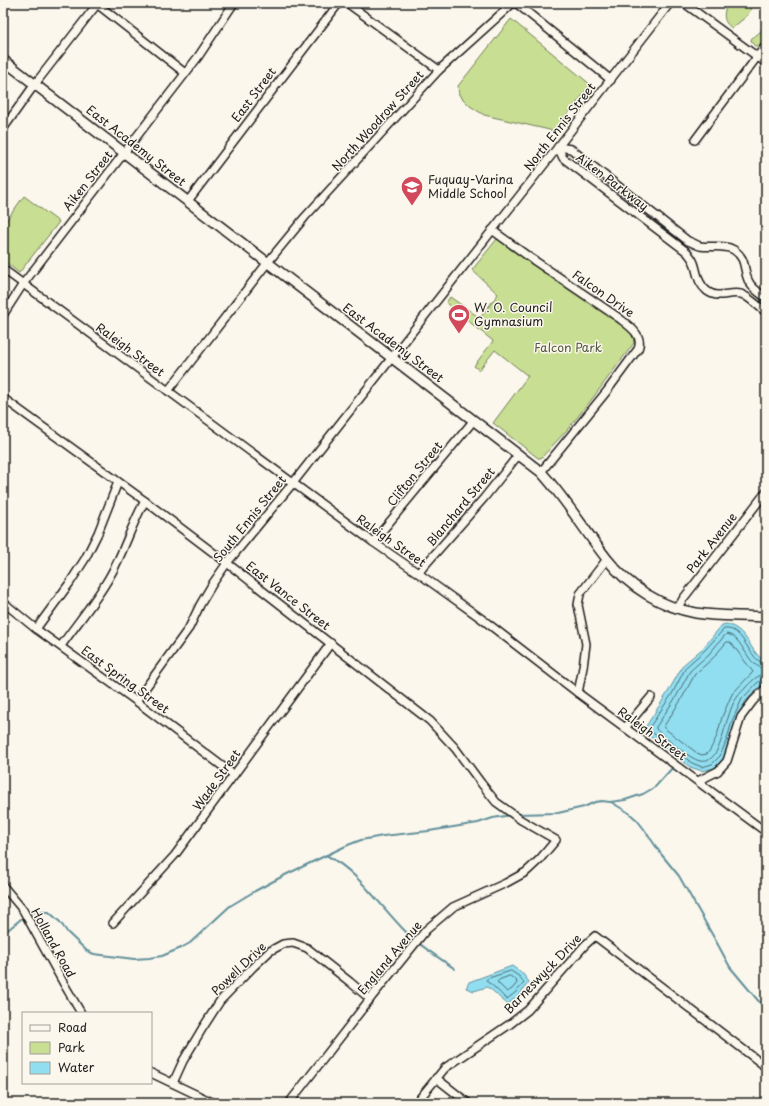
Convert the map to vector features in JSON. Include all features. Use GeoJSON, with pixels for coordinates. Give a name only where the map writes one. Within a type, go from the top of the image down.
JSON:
{"type":"FeatureCollection","features":[{"type":"Feature","properties":{"kind":"street","name":"Aiken Street"},"geometry":{"type":"LineString","coordinates":[[3,314],[23,284],[198,57],[234,3]]}},
{"type":"Feature","properties":{"kind":"street","name":"East Street"},"geometry":{"type":"LineString","coordinates":[[188,201],[339,3]]}},
{"type":"Feature","properties":{"kind":"street"},"geometry":{"type":"LineString","coordinates":[[347,3],[439,70]]}},
{"type":"Feature","properties":{"kind":"street","name":"North Woodrow Street"},"geometry":{"type":"LineString","coordinates":[[168,391],[268,262],[305,218],[439,70],[513,3]]}},
{"type":"Feature","properties":{"kind":"street"},"geometry":{"type":"LineString","coordinates":[[516,3],[611,80]]}},
{"type":"Feature","properties":{"kind":"street","name":"North Ennis Street"},"geometry":{"type":"LineString","coordinates":[[392,357],[670,3]]}},
{"type":"Feature","properties":{"kind":"street"},"geometry":{"type":"LineString","coordinates":[[684,3],[766,63]]}},
{"type":"Feature","properties":{"kind":"street"},"geometry":{"type":"LineString","coordinates":[[3,129],[35,84],[98,4],[185,73]]}},
{"type":"Feature","properties":{"kind":"street"},"geometry":{"type":"LineString","coordinates":[[695,140],[766,45]]}},
{"type":"Feature","properties":{"kind":"street","name":"East Academy Street"},"geometry":{"type":"LineString","coordinates":[[3,60],[541,472],[558,491],[607,559],[619,572],[638,588],[659,601],[677,609],[711,615],[766,617]]}},
{"type":"Feature","properties":{"kind":"street","name":"Aiken Parkway"},"geometry":{"type":"LineString","coordinates":[[558,147],[571,149],[688,241],[700,246],[725,247],[732,249],[740,255],[745,265],[748,280],[753,287],[766,298]]}},
{"type":"Feature","properties":{"kind":"street","name":"Aiken Parkway"},"geometry":{"type":"LineString","coordinates":[[558,147],[563,158],[686,252],[692,258],[697,275],[701,284],[706,290],[713,294],[721,295],[736,293],[746,296]]}},
{"type":"Feature","properties":{"kind":"street","name":"Falcon Drive"},"geometry":{"type":"LineString","coordinates":[[492,230],[619,318],[632,328],[640,342],[638,349],[621,372],[541,472]]}},
{"type":"Feature","properties":{"kind":"street"},"geometry":{"type":"LineString","coordinates":[[686,252],[693,242]]}},
{"type":"Feature","properties":{"kind":"street","name":"Raleigh Street"},"geometry":{"type":"LineString","coordinates":[[3,270],[373,542],[482,619],[578,693],[766,831]]}},
{"type":"Feature","properties":{"kind":"street"},"geometry":{"type":"LineString","coordinates":[[753,287],[746,296],[766,312]]}},
{"type":"Feature","properties":{"kind":"street","name":"South Ennis Street"},"geometry":{"type":"LineString","coordinates":[[136,701],[189,628],[200,605],[228,563],[392,357]]}},
{"type":"Feature","properties":{"kind":"street","name":"East Vance Street"},"geometry":{"type":"LineString","coordinates":[[3,398],[228,563],[430,721],[455,748],[496,802],[521,820],[541,831]]}},
{"type":"Feature","properties":{"kind":"street","name":"Clifton Street"},"geometry":{"type":"LineString","coordinates":[[373,542],[474,420]]}},
{"type":"Feature","properties":{"kind":"street","name":"Blanchard Street"},"geometry":{"type":"LineString","coordinates":[[418,573],[484,498],[519,454]]}},
{"type":"Feature","properties":{"kind":"street"},"geometry":{"type":"LineString","coordinates":[[36,629],[69,584],[85,559],[98,533],[118,482]]}},
{"type":"Feature","properties":{"kind":"street","name":"Park Avenue"},"geometry":{"type":"LineString","coordinates":[[677,609],[683,599],[766,492]]}},
{"type":"Feature","properties":{"kind":"street"},"geometry":{"type":"LineString","coordinates":[[60,646],[110,576],[129,537],[138,513],[145,501]]}},
{"type":"Feature","properties":{"kind":"street"},"geometry":{"type":"LineString","coordinates":[[578,693],[586,644],[578,605],[580,594],[607,559]]}},
{"type":"Feature","properties":{"kind":"street","name":"East Spring Street"},"geometry":{"type":"LineString","coordinates":[[3,602],[36,629],[136,701],[234,775]]}},
{"type":"Feature","properties":{"kind":"street","name":"Wade Street"},"geometry":{"type":"LineString","coordinates":[[113,923],[175,855],[331,643]]}},
{"type":"Feature","properties":{"kind":"street"},"geometry":{"type":"LineString","coordinates":[[698,781],[718,771],[727,761],[741,717],[753,701],[766,688]]}},
{"type":"Feature","properties":{"kind":"street"},"geometry":{"type":"LineString","coordinates":[[625,728],[650,697]]}},
{"type":"Feature","properties":{"kind":"street","name":"England Avenue"},"geometry":{"type":"LineString","coordinates":[[289,1103],[426,930],[453,907],[506,883],[526,872],[540,859],[556,840],[541,831]]}},
{"type":"Feature","properties":{"kind":"street","name":"Holland Road"},"geometry":{"type":"LineString","coordinates":[[3,886],[23,910],[80,1012]]}},
{"type":"Feature","properties":{"kind":"street","name":"Barneswyck Drive"},"geometry":{"type":"LineString","coordinates":[[416,1103],[445,1068],[528,1010],[585,945],[595,936],[766,1068]]}},
{"type":"Feature","properties":{"kind":"street","name":"Powell Drive"},"geometry":{"type":"LineString","coordinates":[[173,1083],[183,1061],[220,1001],[270,951],[283,944],[293,943],[307,948],[370,999]]}},
{"type":"Feature","properties":{"kind":"street"},"geometry":{"type":"LineString","coordinates":[[152,1073],[214,1103]]}},
{"type":"Feature","properties":{"kind":"street"},"geometry":{"type":"LineString","coordinates":[[436,1078],[468,1103]]}},
{"type":"Feature","properties":{"kind":"green space"},"geometry":{"type":"Polygon","coordinates":[[[728,3],[745,3],[751,9],[747,16],[732,28],[726,23],[724,17],[728,3]]]}},
{"type":"Feature","properties":{"kind":"green space"},"geometry":{"type":"Polygon","coordinates":[[[766,17],[766,39],[761,46],[755,46],[751,39],[761,31],[766,17]]]}},
{"type":"Feature","properties":{"kind":"green space"},"geometry":{"type":"Polygon","coordinates":[[[511,19],[591,85],[554,131],[484,115],[470,106],[459,95],[458,86],[511,19]]]}},
{"type":"Feature","properties":{"kind":"green space"},"geometry":{"type":"Polygon","coordinates":[[[24,196],[59,222],[19,273],[3,260],[3,225],[24,196]]]}},
{"type":"Feature","properties":{"kind":"green space","name":"Falcon Park"},"geometry":{"type":"Polygon","coordinates":[[[497,239],[622,325],[628,330],[634,339],[634,343],[592,399],[567,430],[541,458],[538,458],[493,423],[528,376],[495,350],[479,370],[474,366],[493,341],[446,303],[450,297],[480,318],[498,294],[472,270],[497,239]]]}},
{"type":"Feature","properties":{"kind":"water"},"geometry":{"type":"Polygon","coordinates":[[[726,624],[740,631],[760,658],[766,661],[766,682],[759,687],[745,702],[723,759],[714,768],[702,771],[690,767],[643,731],[683,665],[703,648],[722,625],[726,624]]]}},
{"type":"Feature","properties":{"kind":"water"},"geometry":{"type":"Polygon","coordinates":[[[512,966],[523,974],[529,982],[519,995],[508,1004],[487,987],[474,991],[466,988],[469,982],[512,966]]]}},
{"type":"Feature","properties":{"kind":"waterway"},"geometry":{"type":"LineString","coordinates":[[517,814],[558,813],[584,807],[595,802],[625,800],[643,794],[655,787],[674,766]]}},
{"type":"Feature","properties":{"kind":"waterway"},"geometry":{"type":"LineString","coordinates":[[611,802],[629,813],[644,829],[661,854],[679,876],[730,967],[766,1010]]}},
{"type":"Feature","properties":{"kind":"waterway"},"geometry":{"type":"LineString","coordinates":[[31,912],[49,912],[87,951],[94,954],[134,959],[162,956],[190,943],[230,906],[255,891],[348,845],[361,840],[478,823],[493,818],[511,815]]}},
{"type":"Feature","properties":{"kind":"waterway"},"geometry":{"type":"LineString","coordinates":[[326,855],[338,862],[359,880],[411,937],[455,969]]}},
{"type":"Feature","properties":{"kind":"waterway"},"geometry":{"type":"LineString","coordinates":[[3,934],[21,919]]}},
{"type":"Feature","properties":{"kind":"place","name":"Fuquay-Varina Middle School"},"geometry":{"type":"Point","coordinates":[412,206]}},
{"type":"Feature","properties":{"kind":"place","name":"W. O. Council Gymnasium"},"geometry":{"type":"Point","coordinates":[459,334]}}]}
